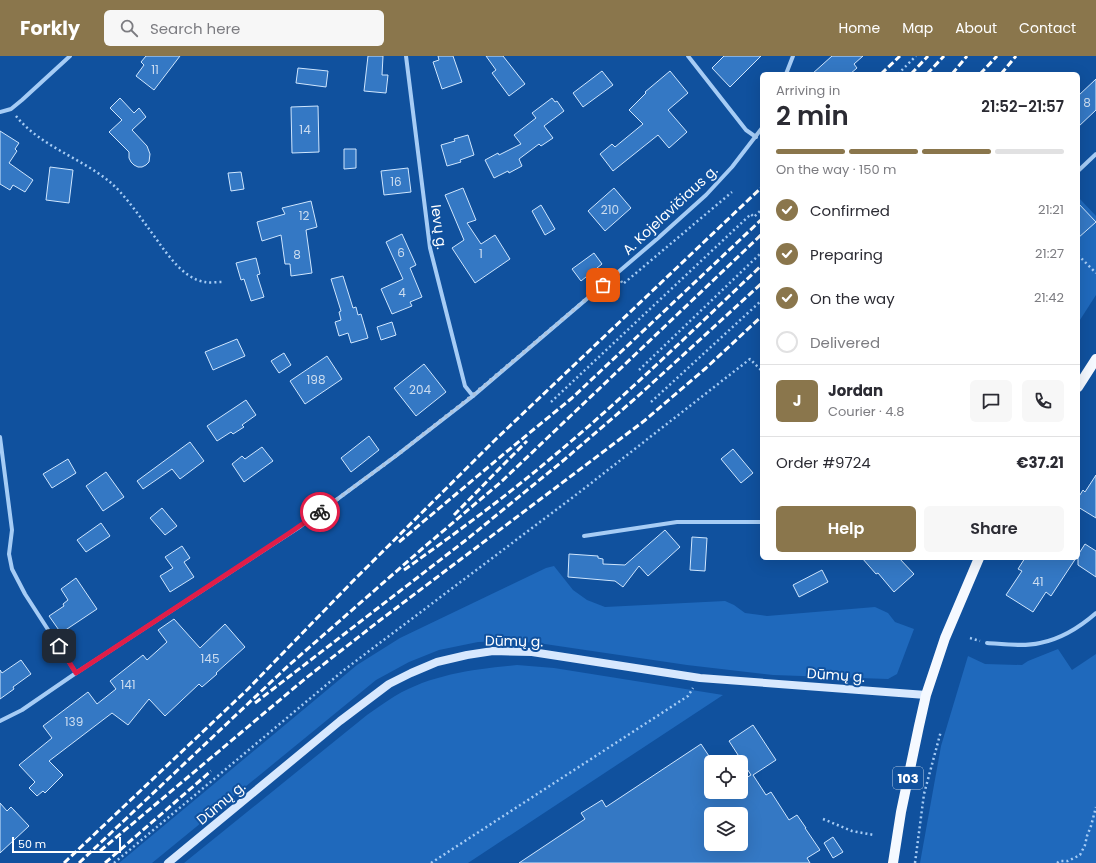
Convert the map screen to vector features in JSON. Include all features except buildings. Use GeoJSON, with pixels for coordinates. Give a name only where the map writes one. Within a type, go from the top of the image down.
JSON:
{"type":"FeatureCollection","features":[{"type":"Feature","properties":{"kind":"main road"},"geometry":{"type":"LineString","coordinates":[[1080,384],[1096,359]]}},
{"type":"Feature","properties":{"kind":"main road","name":"103"},"geometry":{"type":"LineString","coordinates":[[893,863],[901,812],[926,695],[945,638],[977,560]]}},
{"type":"Feature","properties":{"kind":"main road","name":"Dūmų g."},"geometry":{"type":"LineString","coordinates":[[168,863],[340,721],[389,684],[437,662],[467,655],[493,651],[532,652],[700,678],[926,695]]}},
{"type":"Feature","properties":{"kind":"street"},"geometry":{"type":"LineString","coordinates":[[0,112],[11,109],[70,56]]}},
{"type":"Feature","properties":{"kind":"street","name":"Ievų g."},"geometry":{"type":"LineString","coordinates":[[406,56],[430,248],[465,386],[472,396]]}},
{"type":"Feature","properties":{"kind":"street"},"geometry":{"type":"LineString","coordinates":[[688,56],[746,130],[756,137]]}},
{"type":"Feature","properties":{"kind":"street"},"geometry":{"type":"LineString","coordinates":[[787,72],[794,56]]}},
{"type":"Feature","properties":{"kind":"street","name":"A. Kojelavičiaus g."},"geometry":{"type":"LineString","coordinates":[[0,721],[22,710],[301,526],[397,455],[472,396],[615,275],[706,195],[732,167],[760,131]]}},
{"type":"Feature","properties":{"kind":"street"},"geometry":{"type":"LineString","coordinates":[[1080,169],[1096,154]]}},
{"type":"Feature","properties":{"kind":"street"},"geometry":{"type":"LineString","coordinates":[[0,437],[12,530],[9,554],[12,570],[25,594],[76,673]]}},
{"type":"Feature","properties":{"kind":"street"},"geometry":{"type":"LineString","coordinates":[[584,536],[677,522],[760,522]]}},
{"type":"Feature","properties":{"kind":"street"},"geometry":{"type":"LineString","coordinates":[[987,643],[1023,645],[1039,644],[1059,638],[1096,613]]}},
{"type":"Feature","properties":{"kind":"path"},"geometry":{"type":"LineString","coordinates":[[900,72],[916,56]]}},
{"type":"Feature","properties":{"kind":"path"},"geometry":{"type":"LineString","coordinates":[[11,109],[21,123],[39,137],[97,173],[110,183],[136,211],[182,270],[193,278],[205,282],[223,282]]}},
{"type":"Feature","properties":{"kind":"path"},"geometry":{"type":"LineString","coordinates":[[615,275],[623,284],[732,192]]}},
{"type":"Feature","properties":{"kind":"path"},"geometry":{"type":"LineString","coordinates":[[551,402],[752,214],[754,217],[760,211]]}},
{"type":"Feature","properties":{"kind":"path"},"geometry":{"type":"LineString","coordinates":[[639,370],[760,254]]}},
{"type":"Feature","properties":{"kind":"path"},"geometry":{"type":"LineString","coordinates":[[1080,257],[1096,273]]}},
{"type":"Feature","properties":{"kind":"path"},"geometry":{"type":"LineString","coordinates":[[651,402],[760,302]]}},
{"type":"Feature","properties":{"kind":"path"},"geometry":{"type":"LineString","coordinates":[[114,863],[344,670],[581,491],[750,359],[760,369]]}},
{"type":"Feature","properties":{"kind":"path"},"geometry":{"type":"LineString","coordinates":[[686,686],[698,688]]}},
{"type":"Feature","properties":{"kind":"path"},"geometry":{"type":"LineString","coordinates":[[431,863],[688,696],[693,687]]}},
{"type":"Feature","properties":{"kind":"path"},"geometry":{"type":"LineString","coordinates":[[915,863],[924,794],[941,731]]}},
{"type":"Feature","properties":{"kind":"path"},"geometry":{"type":"LineString","coordinates":[[1057,863],[1060,861],[1068,861],[1080,855],[1086,845],[1087,836],[1096,807]]}},
{"type":"Feature","properties":{"kind":"path"},"geometry":{"type":"LineString","coordinates":[[824,819],[852,831],[874,835]]}},
{"type":"Feature","properties":{"kind":"shaded area"},"geometry":{"type":"Polygon","coordinates":[[[1080,199],[1096,216],[1096,295],[1080,320],[1080,199]]]}},
{"type":"Feature","properties":{"kind":"shaded area"},"geometry":{"type":"Polygon","coordinates":[[[554,566],[573,590],[587,600],[605,607],[725,601],[734,605],[745,613],[767,616],[875,607],[888,613],[895,622],[914,629],[897,674],[888,679],[773,675],[687,665],[538,643],[503,641],[478,642],[439,650],[409,662],[376,680],[152,863],[119,863],[357,665],[400,638],[546,568],[554,566]]]}},
{"type":"Feature","properties":{"kind":"shaded area"},"geometry":{"type":"Polygon","coordinates":[[[1058,649],[1072,670],[1096,654],[1096,863],[920,863],[941,746],[968,656],[985,664],[1022,665],[1028,661],[1058,649]]]}},
{"type":"Feature","properties":{"kind":"shaded area"},"geometry":{"type":"Polygon","coordinates":[[[517,665],[554,668],[723,695],[468,863],[184,863],[367,715],[395,696],[424,682],[454,674],[485,668],[517,665]]]}},
{"type":"Feature","properties":{"kind":"railway"},"geometry":{"type":"LineString","coordinates":[[883,72],[900,56]]}},
{"type":"Feature","properties":{"kind":"railway"},"geometry":{"type":"LineString","coordinates":[[913,72],[928,56]]}},
{"type":"Feature","properties":{"kind":"railway"},"geometry":{"type":"LineString","coordinates":[[929,72],[944,56]]}},
{"type":"Feature","properties":{"kind":"railway"},"geometry":{"type":"LineString","coordinates":[[954,72],[967,56]]}},
{"type":"Feature","properties":{"kind":"railway"},"geometry":{"type":"LineString","coordinates":[[982,72],[997,56]]}},
{"type":"Feature","properties":{"kind":"railway"},"geometry":{"type":"LineString","coordinates":[[1003,72],[1016,56]]}},
{"type":"Feature","properties":{"kind":"railway"},"geometry":{"type":"LineString","coordinates":[[64,863],[248,689],[353,581],[495,440],[760,189]]}},
{"type":"Feature","properties":{"kind":"railway"},"geometry":{"type":"LineString","coordinates":[[399,542],[572,398],[760,221]]}},
{"type":"Feature","properties":{"kind":"railway"},"geometry":{"type":"LineString","coordinates":[[79,863],[288,666],[501,482],[760,236]]}},
{"type":"Feature","properties":{"kind":"railway"},"geometry":{"type":"LineString","coordinates":[[404,570],[501,499],[583,431],[760,267]]}},
{"type":"Feature","properties":{"kind":"railway"},"geometry":{"type":"LineString","coordinates":[[255,703],[466,540],[564,460],[637,397],[760,285]]}},
{"type":"Feature","properties":{"kind":"railway"},"geometry":{"type":"LineString","coordinates":[[100,851],[306,678],[644,421],[706,368],[760,318]]}},
{"type":"Feature","properties":{"kind":"railway"},"geometry":{"type":"LineString","coordinates":[[454,515],[527,441]]}},
{"type":"Feature","properties":{"kind":"railway"},"geometry":{"type":"LineString","coordinates":[[105,863],[211,771]]}},
{"type":"Feature","properties":{"kind":"way so far"},"geometry":{"type":"LineString","coordinates":[[320,512],[397,455],[472,396],[603,285]]}},
{"type":"Feature","properties":{"kind":"route"},"geometry":{"type":"LineString","coordinates":[[59,646],[76,673],[301,526],[320,512]]}}]}
